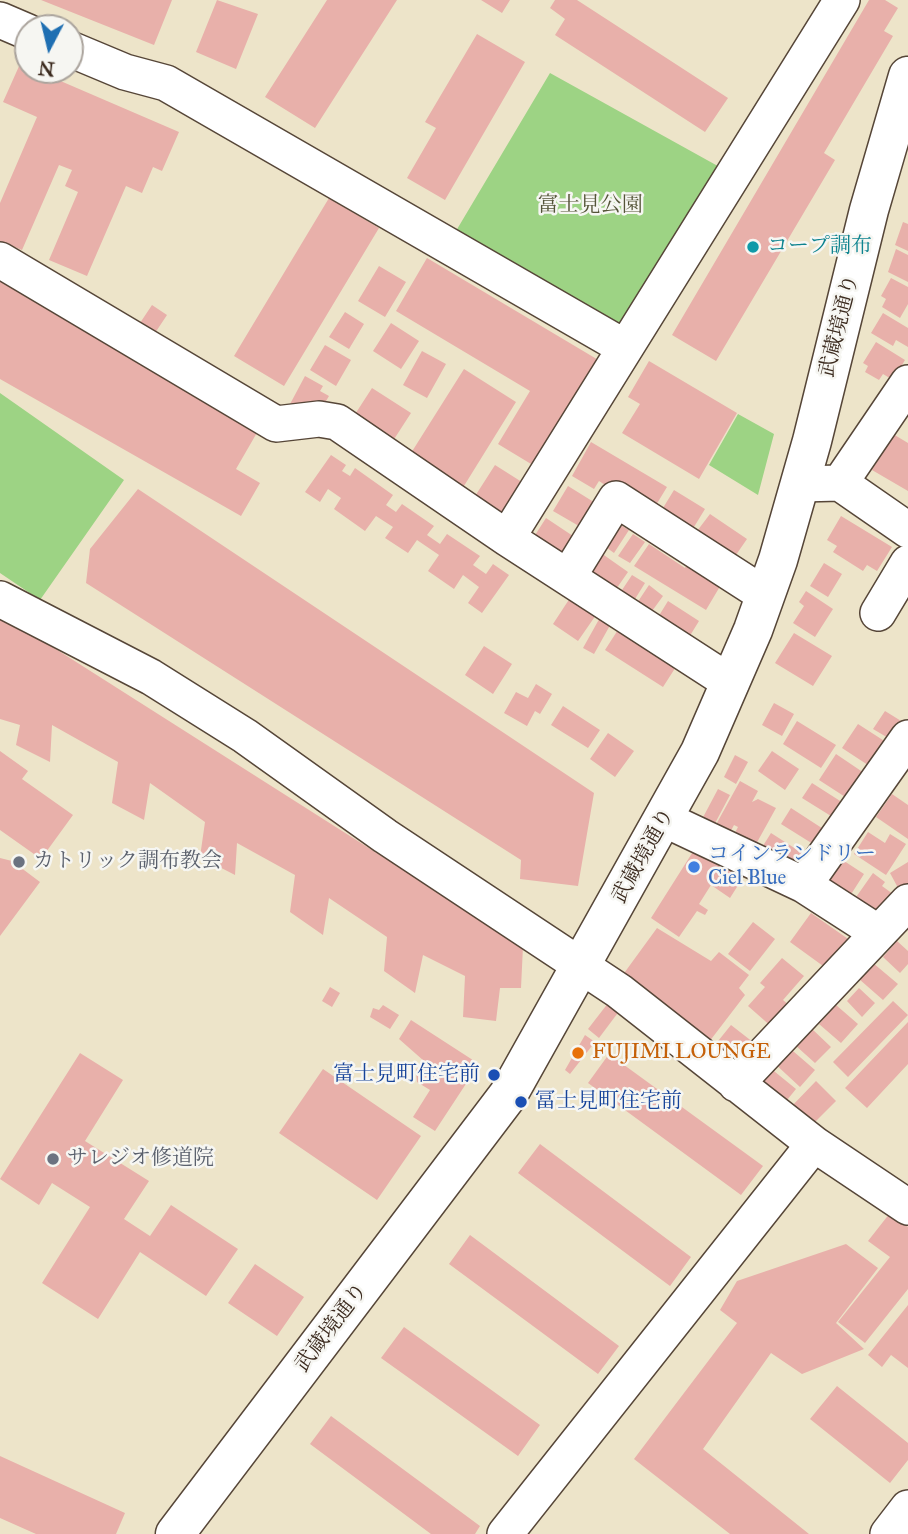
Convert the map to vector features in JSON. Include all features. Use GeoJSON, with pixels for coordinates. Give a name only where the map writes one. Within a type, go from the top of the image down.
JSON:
{"type":"FeatureCollection","features":[{"type":"Feature","properties":{"kind":"main road","name":"武蔵境通り"},"geometry":{"type":"LineString","coordinates":[[175,1534],[509,1095],[700,752],[731,683],[765,595],[800,484],[869,210],[908,76]]}},
{"type":"Feature","properties":{"kind":"street"},"geometry":{"type":"LineString","coordinates":[[507,538],[842,0]]}},
{"type":"Feature","properties":{"kind":"street"},"geometry":{"type":"LineString","coordinates":[[84,55],[125,72],[166,83],[624,347]]}},
{"type":"Feature","properties":{"kind":"street"},"geometry":{"type":"LineString","coordinates":[[0,260],[276,424],[319,419],[337,422],[507,538],[731,683]]}},
{"type":"Feature","properties":{"kind":"street"},"geometry":{"type":"LineString","coordinates":[[840,483],[908,383]]}},
{"type":"Feature","properties":{"kind":"street"},"geometry":{"type":"LineString","coordinates":[[800,484],[840,483],[908,530]]}},
{"type":"Feature","properties":{"kind":"street"},"geometry":{"type":"LineString","coordinates":[[568,577],[616,499],[765,595]]}},
{"type":"Feature","properties":{"kind":"street"},"geometry":{"type":"LineString","coordinates":[[878,612],[908,563]]}},
{"type":"Feature","properties":{"kind":"street"},"geometry":{"type":"LineString","coordinates":[[0,599],[151,677],[245,736],[385,836],[619,992],[814,1144],[908,1207]]}},
{"type":"Feature","properties":{"kind":"street"},"geometry":{"type":"LineString","coordinates":[[804,885],[908,738]]}},
{"type":"Feature","properties":{"kind":"street"},"geometry":{"type":"LineString","coordinates":[[664,819],[804,885],[877,932]]}},
{"type":"Feature","properties":{"kind":"street"},"geometry":{"type":"LineString","coordinates":[[736,1084],[908,902]]}},
{"type":"Feature","properties":{"kind":"street"},"geometry":{"type":"LineString","coordinates":[[505,1534],[814,1144]]}},
{"type":"Feature","properties":{"kind":"street"},"geometry":{"type":"LineString","coordinates":[[888,1534],[908,1508]]}},
{"type":"Feature","properties":{"kind":"green space","name":"富士見公園"},"geometry":{"type":"Polygon","coordinates":[[[550,73],[725,170],[626,341],[453,236],[550,73]]]}},
{"type":"Feature","properties":{"kind":"green space"},"geometry":{"type":"Polygon","coordinates":[[[0,393],[124,480],[40,600],[0,573],[0,393]]]}},
{"type":"Feature","properties":{"kind":"green space"},"geometry":{"type":"Polygon","coordinates":[[[738,414],[774,434],[758,495],[709,465],[738,414]]]}},
{"type":"Feature","properties":{"kind":"building"},"geometry":{"type":"Polygon","coordinates":[[[41,0],[172,0],[154,45],[84,17],[84,14],[76,14],[41,0]]]}},
{"type":"Feature","properties":{"kind":"building"},"geometry":{"type":"Polygon","coordinates":[[[217,0],[258,14],[236,69],[196,52],[217,0]]]}},
{"type":"Feature","properties":{"kind":"building"},"geometry":{"type":"Polygon","coordinates":[[[327,0],[397,0],[315,128],[265,97],[327,0]]]}},
{"type":"Feature","properties":{"kind":"building"},"geometry":{"type":"Polygon","coordinates":[[[481,0],[510,0],[502,13],[481,0]]]}},
{"type":"Feature","properties":{"kind":"building"},"geometry":{"type":"Polygon","coordinates":[[[555,0],[577,0],[728,98],[705,132],[555,35],[565,19],[550,8],[555,0]]]}},
{"type":"Feature","properties":{"kind":"building","name":"コープ調布"},"geometry":{"type":"Polygon","coordinates":[[[869,0],[885,0],[898,8],[884,31],[893,36],[824,153],[835,160],[716,361],[672,335],[869,0]]]}},
{"type":"Feature","properties":{"kind":"building"},"geometry":{"type":"Polygon","coordinates":[[[477,34],[525,62],[445,200],[407,178],[436,128],[425,122],[477,34]]]}},
{"type":"Feature","properties":{"kind":"building"},"geometry":{"type":"Polygon","coordinates":[[[14,77],[14,84],[68,84],[179,132],[162,171],[153,167],[142,193],[126,186],[87,276],[49,260],[78,192],[65,186],[72,170],[59,165],[22,250],[0,241],[0,203],[37,117],[3,102],[14,77]]]}},
{"type":"Feature","properties":{"kind":"building"},"geometry":{"type":"Polygon","coordinates":[[[329,198],[379,228],[284,386],[234,356],[329,198]]]}},
{"type":"Feature","properties":{"kind":"building"},"geometry":{"type":"Polygon","coordinates":[[[903,222],[908,224],[908,251],[895,245],[903,222]]]}},
{"type":"Feature","properties":{"kind":"building"},"geometry":{"type":"Polygon","coordinates":[[[896,249],[908,255],[908,282],[888,272],[896,249]]]}},
{"type":"Feature","properties":{"kind":"building"},"geometry":{"type":"Polygon","coordinates":[[[427,258],[600,361],[536,467],[498,444],[530,391],[396,311],[427,258]]]}},
{"type":"Feature","properties":{"kind":"building"},"geometry":{"type":"Polygon","coordinates":[[[379,266],[406,282],[385,317],[358,301],[379,266]]]}},
{"type":"Feature","properties":{"kind":"building"},"geometry":{"type":"Polygon","coordinates":[[[0,275],[262,424],[236,469],[260,483],[241,516],[0,379],[0,275]]]}},
{"type":"Feature","properties":{"kind":"building"},"geometry":{"type":"Polygon","coordinates":[[[891,278],[908,287],[908,304],[900,318],[882,307],[886,299],[881,296],[891,278]]]}},
{"type":"Feature","properties":{"kind":"building"},"geometry":{"type":"Polygon","coordinates":[[[152,305],[167,315],[151,339],[136,329],[152,305]]]}},
{"type":"Feature","properties":{"kind":"building"},"geometry":{"type":"Polygon","coordinates":[[[345,312],[364,324],[349,349],[329,337],[345,312]]]}},
{"type":"Feature","properties":{"kind":"building"},"geometry":{"type":"Polygon","coordinates":[[[883,313],[908,328],[908,347],[896,340],[893,346],[871,333],[883,313]]]}},
{"type":"Feature","properties":{"kind":"building"},"geometry":{"type":"Polygon","coordinates":[[[391,323],[419,341],[401,369],[373,351],[391,323]]]}},
{"type":"Feature","properties":{"kind":"building"},"geometry":{"type":"Polygon","coordinates":[[[876,342],[905,360],[893,380],[883,374],[879,380],[865,372],[868,366],[863,363],[876,342]]]}},
{"type":"Feature","properties":{"kind":"building"},"geometry":{"type":"Polygon","coordinates":[[[325,345],[351,360],[336,386],[310,370],[325,345]]]}},
{"type":"Feature","properties":{"kind":"building"},"geometry":{"type":"Polygon","coordinates":[[[422,351],[446,364],[427,398],[403,385],[422,351]]]}},
{"type":"Feature","properties":{"kind":"building"},"geometry":{"type":"Polygon","coordinates":[[[649,361],[737,413],[699,479],[622,433],[640,404],[628,397],[649,361]]]}},
{"type":"Feature","properties":{"kind":"building"},"geometry":{"type":"Polygon","coordinates":[[[464,369],[516,402],[459,494],[406,461],[464,369]]]}},
{"type":"Feature","properties":{"kind":"building"},"geometry":{"type":"Polygon","coordinates":[[[305,376],[323,386],[320,391],[329,396],[319,413],[289,406],[305,376]]]}},
{"type":"Feature","properties":{"kind":"building"},"geometry":{"type":"Polygon","coordinates":[[[372,388],[411,413],[389,447],[350,422],[372,388]]]}},
{"type":"Feature","properties":{"kind":"building"},"geometry":{"type":"Polygon","coordinates":[[[893,434],[908,443],[908,491],[872,470],[893,434]]]}},
{"type":"Feature","properties":{"kind":"building"},"geometry":{"type":"Polygon","coordinates":[[[591,442],[667,487],[650,515],[599,481],[594,489],[572,476],[591,442]]]}},
{"type":"Feature","properties":{"kind":"building"},"geometry":{"type":"Polygon","coordinates":[[[331,455],[346,465],[342,471],[350,476],[355,468],[393,495],[386,505],[396,512],[402,504],[434,526],[427,535],[440,544],[447,534],[480,556],[473,565],[486,574],[493,564],[509,575],[482,613],[468,603],[479,587],[463,575],[454,589],[428,571],[439,555],[417,540],[408,553],[385,538],[393,527],[376,516],[365,531],[334,509],[341,498],[328,489],[320,502],[305,492],[331,455]]]}},
{"type":"Feature","properties":{"kind":"building"},"geometry":{"type":"Polygon","coordinates":[[[495,465],[525,484],[500,523],[470,504],[495,465]]]}},
{"type":"Feature","properties":{"kind":"building"},"geometry":{"type":"Polygon","coordinates":[[[568,486],[605,509],[591,533],[553,511],[568,486]]]}},
{"type":"Feature","properties":{"kind":"building"},"geometry":{"type":"Polygon","coordinates":[[[138,489],[594,793],[578,886],[520,879],[521,860],[86,583],[90,549],[138,489]]]}},
{"type":"Feature","properties":{"kind":"building"},"geometry":{"type":"Polygon","coordinates":[[[674,490],[705,509],[686,540],[655,521],[674,490]]]}},
{"type":"Feature","properties":{"kind":"building"},"geometry":{"type":"Polygon","coordinates":[[[710,514],[747,539],[729,565],[691,539],[710,514]]]}},
{"type":"Feature","properties":{"kind":"building"},"geometry":{"type":"Polygon","coordinates":[[[841,516],[892,547],[877,571],[867,565],[863,571],[833,552],[837,546],[827,540],[841,516]]]}},
{"type":"Feature","properties":{"kind":"building"},"geometry":{"type":"Polygon","coordinates":[[[546,518],[582,542],[566,566],[530,543],[546,518]]]}},
{"type":"Feature","properties":{"kind":"building"},"geometry":{"type":"Polygon","coordinates":[[[617,523],[629,530],[614,553],[603,545],[617,523]]]}},
{"type":"Feature","properties":{"kind":"building"},"geometry":{"type":"Polygon","coordinates":[[[633,534],[645,542],[630,563],[618,556],[633,534]]]}},
{"type":"Feature","properties":{"kind":"building"},"geometry":{"type":"Polygon","coordinates":[[[649,544],[685,568],[688,563],[722,583],[706,610],[634,566],[649,544]]]}},
{"type":"Feature","properties":{"kind":"building"},"geometry":{"type":"Polygon","coordinates":[[[601,553],[628,572],[612,595],[584,576],[601,553]]]}},
{"type":"Feature","properties":{"kind":"building"},"geometry":{"type":"Polygon","coordinates":[[[824,563],[842,574],[828,597],[810,586],[824,563]]]}},
{"type":"Feature","properties":{"kind":"building"},"geometry":{"type":"Polygon","coordinates":[[[632,575],[645,583],[630,607],[616,599],[632,575]]]}},
{"type":"Feature","properties":{"kind":"building"},"geometry":{"type":"Polygon","coordinates":[[[649,585],[663,596],[647,618],[633,609],[649,585]]]}},
{"type":"Feature","properties":{"kind":"building"},"geometry":{"type":"Polygon","coordinates":[[[806,591],[833,609],[815,637],[793,623],[804,606],[799,602],[806,591]]]}},
{"type":"Feature","properties":{"kind":"building"},"geometry":{"type":"Polygon","coordinates":[[[570,598],[596,615],[578,641],[553,624],[570,598]]]}},
{"type":"Feature","properties":{"kind":"building"},"geometry":{"type":"Polygon","coordinates":[[[668,601],[699,621],[683,647],[652,627],[668,601]]]}},
{"type":"Feature","properties":{"kind":"building"},"geometry":{"type":"Polygon","coordinates":[[[602,614],[613,620],[594,654],[583,648],[602,614]]]}},
{"type":"Feature","properties":{"kind":"building"},"geometry":{"type":"Polygon","coordinates":[[[0,617],[7,618],[523,946],[521,988],[500,988],[496,1021],[463,1017],[465,976],[423,955],[415,993],[384,971],[387,937],[329,898],[323,935],[290,912],[295,875],[237,843],[235,875],[200,857],[205,822],[150,783],[144,820],[112,803],[118,762],[52,725],[50,762],[16,745],[20,725],[0,719],[0,617]]]}},
{"type":"Feature","properties":{"kind":"building"},"geometry":{"type":"Polygon","coordinates":[[[623,622],[681,659],[663,687],[605,650],[623,622]]]}},
{"type":"Feature","properties":{"kind":"building"},"geometry":{"type":"Polygon","coordinates":[[[794,633],[832,656],[813,686],[775,663],[794,633]]]}},
{"type":"Feature","properties":{"kind":"building"},"geometry":{"type":"Polygon","coordinates":[[[484,646],[512,664],[493,694],[465,675],[484,646]]]}},
{"type":"Feature","properties":{"kind":"building"},"geometry":{"type":"Polygon","coordinates":[[[536,684],[552,694],[540,714],[535,711],[527,726],[504,713],[516,692],[528,698],[536,684]]]}},
{"type":"Feature","properties":{"kind":"building"},"geometry":{"type":"Polygon","coordinates":[[[774,703],[794,714],[782,736],[762,725],[774,703]]]}},
{"type":"Feature","properties":{"kind":"building"},"geometry":{"type":"Polygon","coordinates":[[[563,706],[600,730],[588,748],[551,725],[563,706]]]}},
{"type":"Feature","properties":{"kind":"building"},"geometry":{"type":"Polygon","coordinates":[[[885,711],[906,724],[895,742],[873,729],[885,711]]]}},
{"type":"Feature","properties":{"kind":"building"},"geometry":{"type":"Polygon","coordinates":[[[797,721],[836,745],[821,768],[783,744],[797,721]]]}},
{"type":"Feature","properties":{"kind":"building"},"geometry":{"type":"Polygon","coordinates":[[[858,724],[889,744],[874,769],[842,748],[858,724]]]}},
{"type":"Feature","properties":{"kind":"building"},"geometry":{"type":"Polygon","coordinates":[[[608,733],[634,751],[615,777],[590,759],[608,733]]]}},
{"type":"Feature","properties":{"kind":"building"},"geometry":{"type":"Polygon","coordinates":[[[0,751],[28,771],[22,779],[73,815],[41,859],[0,830],[0,751]]]}},
{"type":"Feature","properties":{"kind":"building"},"geometry":{"type":"Polygon","coordinates":[[[772,751],[799,769],[785,790],[758,771],[772,751]]]}},
{"type":"Feature","properties":{"kind":"building"},"geometry":{"type":"Polygon","coordinates":[[[836,754],[870,777],[853,802],[819,780],[836,754]]]}},
{"type":"Feature","properties":{"kind":"building"},"geometry":{"type":"Polygon","coordinates":[[[735,755],[748,762],[736,784],[724,777],[735,755]]]}},
{"type":"Feature","properties":{"kind":"building"},"geometry":{"type":"Polygon","coordinates":[[[740,781],[758,791],[752,802],[758,799],[776,808],[750,855],[729,844],[738,827],[734,825],[727,838],[713,830],[740,781]]]}},
{"type":"Feature","properties":{"kind":"building"},"geometry":{"type":"Polygon","coordinates":[[[812,783],[848,806],[839,821],[802,798],[812,783]]]}},
{"type":"Feature","properties":{"kind":"building"},"geometry":{"type":"Polygon","coordinates":[[[718,789],[730,795],[712,829],[700,823],[718,789]]]}},
{"type":"Feature","properties":{"kind":"building"},"geometry":{"type":"Polygon","coordinates":[[[892,794],[908,805],[908,839],[876,817],[892,794]]]}},
{"type":"Feature","properties":{"kind":"building"},"geometry":{"type":"Polygon","coordinates":[[[791,808],[831,834],[821,849],[781,824],[791,808]]]}},
{"type":"Feature","properties":{"kind":"building"},"geometry":{"type":"Polygon","coordinates":[[[868,832],[885,843],[890,834],[906,844],[886,875],[854,854],[868,832]]]}},
{"type":"Feature","properties":{"kind":"building"},"geometry":{"type":"Polygon","coordinates":[[[771,833],[813,860],[802,875],[761,849],[771,833]]]}},
{"type":"Feature","properties":{"kind":"building"},"geometry":{"type":"Polygon","coordinates":[[[701,839],[749,868],[730,898],[711,885],[699,904],[708,910],[705,915],[697,911],[679,937],[651,918],[701,839]]]}},
{"type":"Feature","properties":{"kind":"building"},"geometry":{"type":"Polygon","coordinates":[[[838,857],[864,874],[848,899],[822,882],[838,857]]]}},
{"type":"Feature","properties":{"kind":"building"},"geometry":{"type":"Polygon","coordinates":[[[0,858],[12,861],[40,882],[0,936],[0,858]]]}},
{"type":"Feature","properties":{"kind":"building"},"geometry":{"type":"Polygon","coordinates":[[[908,862],[908,895],[903,897],[890,873],[908,862]]]}},
{"type":"Feature","properties":{"kind":"building"},"geometry":{"type":"Polygon","coordinates":[[[873,873],[885,882],[882,886],[893,894],[877,916],[854,900],[873,873]]]}},
{"type":"Feature","properties":{"kind":"building"},"geometry":{"type":"Polygon","coordinates":[[[811,913],[851,941],[830,971],[790,942],[811,913]]]}},
{"type":"Feature","properties":{"kind":"building"},"geometry":{"type":"Polygon","coordinates":[[[753,922],[775,939],[750,971],[728,954],[753,922]]]}},
{"type":"Feature","properties":{"kind":"building"},"geometry":{"type":"Polygon","coordinates":[[[657,928],[711,961],[719,952],[749,975],[739,988],[745,995],[709,1042],[622,976],[657,928]]]}},
{"type":"Feature","properties":{"kind":"building"},"geometry":{"type":"Polygon","coordinates":[[[897,941],[908,951],[908,964],[900,973],[883,957],[897,941]]]}},
{"type":"Feature","properties":{"kind":"building"},"geometry":{"type":"Polygon","coordinates":[[[782,958],[804,976],[783,1000],[791,1007],[773,1028],[748,1006],[765,987],[760,983],[782,958]]]}},
{"type":"Feature","properties":{"kind":"building"},"geometry":{"type":"Polygon","coordinates":[[[873,963],[898,984],[883,1000],[859,979],[873,963]]]}},
{"type":"Feature","properties":{"kind":"building"},"geometry":{"type":"Polygon","coordinates":[[[330,987],[340,993],[332,1007],[322,1001],[330,987]]]}},
{"type":"Feature","properties":{"kind":"building"},"geometry":{"type":"Polygon","coordinates":[[[859,988],[875,1003],[862,1017],[847,1001],[859,988]]]}},
{"type":"Feature","properties":{"kind":"building"},"geometry":{"type":"Polygon","coordinates":[[[612,998],[623,1006],[599,1038],[588,1029],[612,998]]]}},
{"type":"Feature","properties":{"kind":"building"},"geometry":{"type":"Polygon","coordinates":[[[893,1001],[908,1015],[848,1077],[833,1062],[893,1001]]]}},
{"type":"Feature","properties":{"kind":"building"},"geometry":{"type":"Polygon","coordinates":[[[383,1005],[399,1015],[390,1029],[370,1017],[373,1008],[379,1010],[383,1005]]]}},
{"type":"Feature","properties":{"kind":"building"},"geometry":{"type":"Polygon","coordinates":[[[836,1005],[858,1024],[841,1043],[819,1024],[836,1005]]]}},
{"type":"Feature","properties":{"kind":"building"},"geometry":{"type":"Polygon","coordinates":[[[411,1020],[479,1064],[435,1131],[413,1117],[430,1090],[417,1082],[416,1070],[424,1061],[399,1039],[411,1020]]]}},
{"type":"Feature","properties":{"kind":"building"},"geometry":{"type":"Polygon","coordinates":[[[908,1022],[908,1064],[867,1108],[845,1088],[908,1022]]]}},
{"type":"Feature","properties":{"kind":"building"},"geometry":{"type":"Polygon","coordinates":[[[731,1025],[758,1046],[737,1072],[710,1051],[731,1025]]]}},
{"type":"Feature","properties":{"kind":"building"},"geometry":{"type":"Polygon","coordinates":[[[811,1028],[831,1047],[815,1063],[795,1045],[811,1028]]]}},
{"type":"Feature","properties":{"kind":"building"},"geometry":{"type":"Polygon","coordinates":[[[585,1035],[595,1042],[570,1074],[565,1070],[585,1035]]]}},
{"type":"Feature","properties":{"kind":"building"},"geometry":{"type":"Polygon","coordinates":[[[786,1045],[815,1070],[800,1087],[772,1061],[786,1045]]]}},
{"type":"Feature","properties":{"kind":"building"},"geometry":{"type":"Polygon","coordinates":[[[80,1053],[123,1080],[85,1141],[149,1181],[124,1219],[150,1236],[171,1205],[238,1249],[206,1296],[140,1252],[98,1319],[42,1283],[90,1207],[52,1183],[39,1205],[0,1179],[80,1053]]]}},
{"type":"Feature","properties":{"kind":"building"},"geometry":{"type":"Polygon","coordinates":[[[609,1054],[763,1166],[741,1195],[588,1083],[609,1054]]]}},
{"type":"Feature","properties":{"kind":"building"},"geometry":{"type":"Polygon","coordinates":[[[769,1067],[796,1089],[783,1105],[755,1084],[769,1067]]]}},
{"type":"Feature","properties":{"kind":"building"},"geometry":{"type":"Polygon","coordinates":[[[323,1069],[421,1136],[377,1200],[279,1133],[323,1069]]]}},
{"type":"Feature","properties":{"kind":"building"},"geometry":{"type":"Polygon","coordinates":[[[816,1081],[836,1101],[810,1127],[790,1108],[816,1081]]]}},
{"type":"Feature","properties":{"kind":"building"},"geometry":{"type":"Polygon","coordinates":[[[540,1144],[691,1257],[670,1286],[518,1173],[540,1144]]]}},
{"type":"Feature","properties":{"kind":"building"},"geometry":{"type":"Polygon","coordinates":[[[890,1213],[908,1227],[908,1289],[865,1343],[838,1322],[890,1257],[868,1241],[890,1213]]]}},
{"type":"Feature","properties":{"kind":"building"},"geometry":{"type":"Polygon","coordinates":[[[470,1235],[619,1346],[598,1374],[449,1264],[470,1235]]]}},
{"type":"Feature","properties":{"kind":"building"},"geometry":{"type":"Polygon","coordinates":[[[846,1244],[878,1268],[836,1323],[864,1349],[802,1374],[771,1353],[703,1449],[809,1534],[730,1534],[634,1459],[737,1323],[720,1310],[737,1281],[846,1244]]]}},
{"type":"Feature","properties":{"kind":"building"},"geometry":{"type":"Polygon","coordinates":[[[255,1264],[304,1297],[277,1336],[228,1303],[255,1264]]]}},
{"type":"Feature","properties":{"kind":"building"},"geometry":{"type":"Polygon","coordinates":[[[908,1305],[908,1368],[891,1355],[882,1367],[868,1355],[908,1305]]]}},
{"type":"Feature","properties":{"kind":"building"},"geometry":{"type":"Polygon","coordinates":[[[404,1327],[540,1425],[518,1456],[381,1358],[404,1327]]]}},
{"type":"Feature","properties":{"kind":"building"},"geometry":{"type":"Polygon","coordinates":[[[837,1386],[908,1443],[908,1460],[890,1483],[810,1419],[837,1386]]]}},
{"type":"Feature","properties":{"kind":"building"},"geometry":{"type":"Polygon","coordinates":[[[331,1416],[480,1526],[475,1534],[431,1534],[310,1444],[331,1416]]]}},
{"type":"Feature","properties":{"kind":"building"},"geometry":{"type":"Polygon","coordinates":[[[0,1456],[125,1513],[116,1534],[36,1534],[0,1518],[0,1456]]]}},
{"type":"Feature","properties":{"kind":"place","name":"コープ調布"},"geometry":{"type":"Point","coordinates":[753,247]}},
{"type":"Feature","properties":{"kind":"place","name":"カトリック調布教会"},"geometry":{"type":"Point","coordinates":[19,862]}},
{"type":"Feature","properties":{"kind":"place","name":"コインランドリー Ciel Blue"},"geometry":{"type":"Point","coordinates":[694,867]}},
{"type":"Feature","properties":{"kind":"place","name":"FUJIMI LOUNGE"},"geometry":{"type":"Point","coordinates":[578,1053]}},
{"type":"Feature","properties":{"kind":"place","name":"富士見町住宅前"},"geometry":{"type":"Point","coordinates":[494,1075]}},
{"type":"Feature","properties":{"kind":"place","name":"冨士見町住宅前"},"geometry":{"type":"Point","coordinates":[521,1102]}},
{"type":"Feature","properties":{"kind":"place","name":"サレジオ修道院"},"geometry":{"type":"Point","coordinates":[53,1159]}}]}
